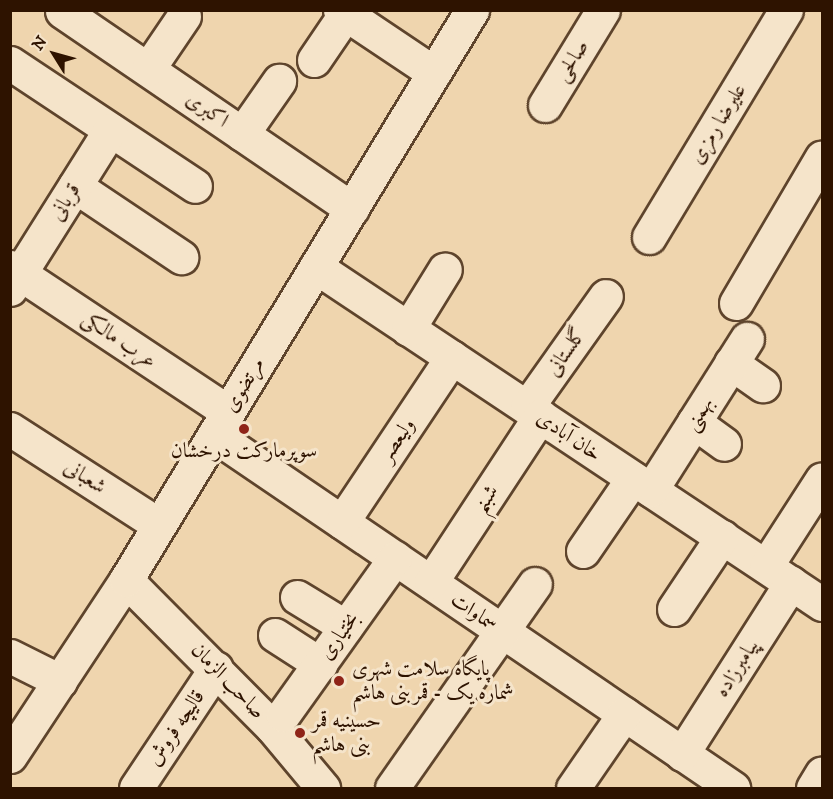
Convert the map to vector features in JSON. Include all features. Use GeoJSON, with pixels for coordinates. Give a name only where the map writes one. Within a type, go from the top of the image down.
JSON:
{"type":"FeatureCollection","features":[{"type":"Feature","properties":{"kind":"street","name":"مرتضوی"},"geometry":{"type":"LineString","coordinates":[[11,754],[126,580],[472,10]]}},
{"type":"Feature","properties":{"kind":"street","name":"علیرضا رمزی"},"geometry":{"type":"LineString","coordinates":[[649,237],[786,10]]}},
{"type":"Feature","properties":{"kind":"street","name":"اکبری"},"geometry":{"type":"LineString","coordinates":[[62,11],[352,209]]}},
{"type":"Feature","properties":{"kind":"street"},"geometry":{"type":"LineString","coordinates":[[315,60],[344,12],[434,73]]}},
{"type":"Feature","properties":{"kind":"street","name":"صالحی"},"geometry":{"type":"LineString","coordinates":[[545,105],[596,13]]}},
{"type":"Feature","properties":{"kind":"street"},"geometry":{"type":"LineString","coordinates":[[148,69],[184,16]]}},
{"type":"Feature","properties":{"kind":"street"},"geometry":{"type":"LineString","coordinates":[[10,63],[195,186]]}},
{"type":"Feature","properties":{"kind":"street"},"geometry":{"type":"LineString","coordinates":[[242,134],[279,81]]}},
{"type":"Feature","properties":{"kind":"street","name":"قربانی"},"geometry":{"type":"LineString","coordinates":[[14,277],[110,130]]}},
{"type":"Feature","properties":{"kind":"street"},"geometry":{"type":"LineString","coordinates":[[736,303],[822,157]]}},
{"type":"Feature","properties":{"kind":"street"},"geometry":{"type":"LineString","coordinates":[[75,186],[181,257]]}},
{"type":"Feature","properties":{"kind":"street","name":"خان آبادی"},"geometry":{"type":"LineString","coordinates":[[316,267],[822,604]]}},
{"type":"Feature","properties":{"kind":"street"},"geometry":{"type":"LineString","coordinates":[[408,329],[445,269]]}},
{"type":"Feature","properties":{"kind":"street","name":"عرب مالکی"},"geometry":{"type":"LineString","coordinates":[[14,277],[221,423]]}},
{"type":"Feature","properties":{"kind":"street","name":"گلستانی"},"geometry":{"type":"LineString","coordinates":[[533,412],[606,296]]}},
{"type":"Feature","properties":{"kind":"street","name":"بهمنی"},"geometry":{"type":"LineString","coordinates":[[583,551],[694,422],[739,351],[763,385]]}},
{"type":"Feature","properties":{"kind":"street","name":"ولیعصر"},"geometry":{"type":"LineString","coordinates":[[342,522],[452,357]]}},
{"type":"Feature","properties":{"kind":"street","name":"شبنم"},"geometry":{"type":"LineString","coordinates":[[431,582],[533,412]]}},
{"type":"Feature","properties":{"kind":"street"},"geometry":{"type":"LineString","coordinates":[[694,422],[724,444]]}},
{"type":"Feature","properties":{"kind":"street","name":"سماوات"},"geometry":{"type":"LineString","coordinates":[[221,423],[342,522],[733,789]]}},
{"type":"Feature","properties":{"kind":"street","name":"شعبانی"},"geometry":{"type":"LineString","coordinates":[[10,429],[159,525]]}},
{"type":"Feature","properties":{"kind":"street","name":"پیامبرزاده"},"geometry":{"type":"LineString","coordinates":[[682,754],[778,574],[822,479]]}},
{"type":"Feature","properties":{"kind":"street"},"geometry":{"type":"LineString","coordinates":[[674,609],[722,537]]}},
{"type":"Feature","properties":{"kind":"street","name":"بختیاری"},"geometry":{"type":"LineString","coordinates":[[283,714],[395,558]]}},
{"type":"Feature","properties":{"kind":"street","name":"صاحب الزمان"},"geometry":{"type":"LineString","coordinates":[[126,580],[216,668],[314,785]]}},
{"type":"Feature","properties":{"kind":"street"},"geometry":{"type":"LineString","coordinates":[[392,789],[536,584]]}},
{"type":"Feature","properties":{"kind":"street"},"geometry":{"type":"LineString","coordinates":[[297,597],[346,627]]}},
{"type":"Feature","properties":{"kind":"street"},"geometry":{"type":"LineString","coordinates":[[276,635],[320,664]]}},
{"type":"Feature","properties":{"kind":"street"},"geometry":{"type":"LineString","coordinates":[[10,656],[60,681]]}},
{"type":"Feature","properties":{"kind":"street","name":"قالیچه فروش"},"geometry":{"type":"LineString","coordinates":[[136,789],[216,668]]}},
{"type":"Feature","properties":{"kind":"street"},"geometry":{"type":"LineString","coordinates":[[573,789],[624,714]]}},
{"type":"Feature","properties":{"kind":"street"},"geometry":{"type":"LineString","coordinates":[[813,789],[822,773]]}},
{"type":"Feature","properties":{"kind":"place","name":"سوپرمارکت درخشان"},"geometry":{"type":"Point","coordinates":[244,429]}},
{"type":"Feature","properties":{"kind":"place","name":"پایگاه سلامت شهری شماره یک - قمربنی هاشم"},"geometry":{"type":"Point","coordinates":[339,681]}},
{"type":"Feature","properties":{"kind":"place","name":"حسینیه قمر بنی هاشم"},"geometry":{"type":"Point","coordinates":[300,733]}}]}
